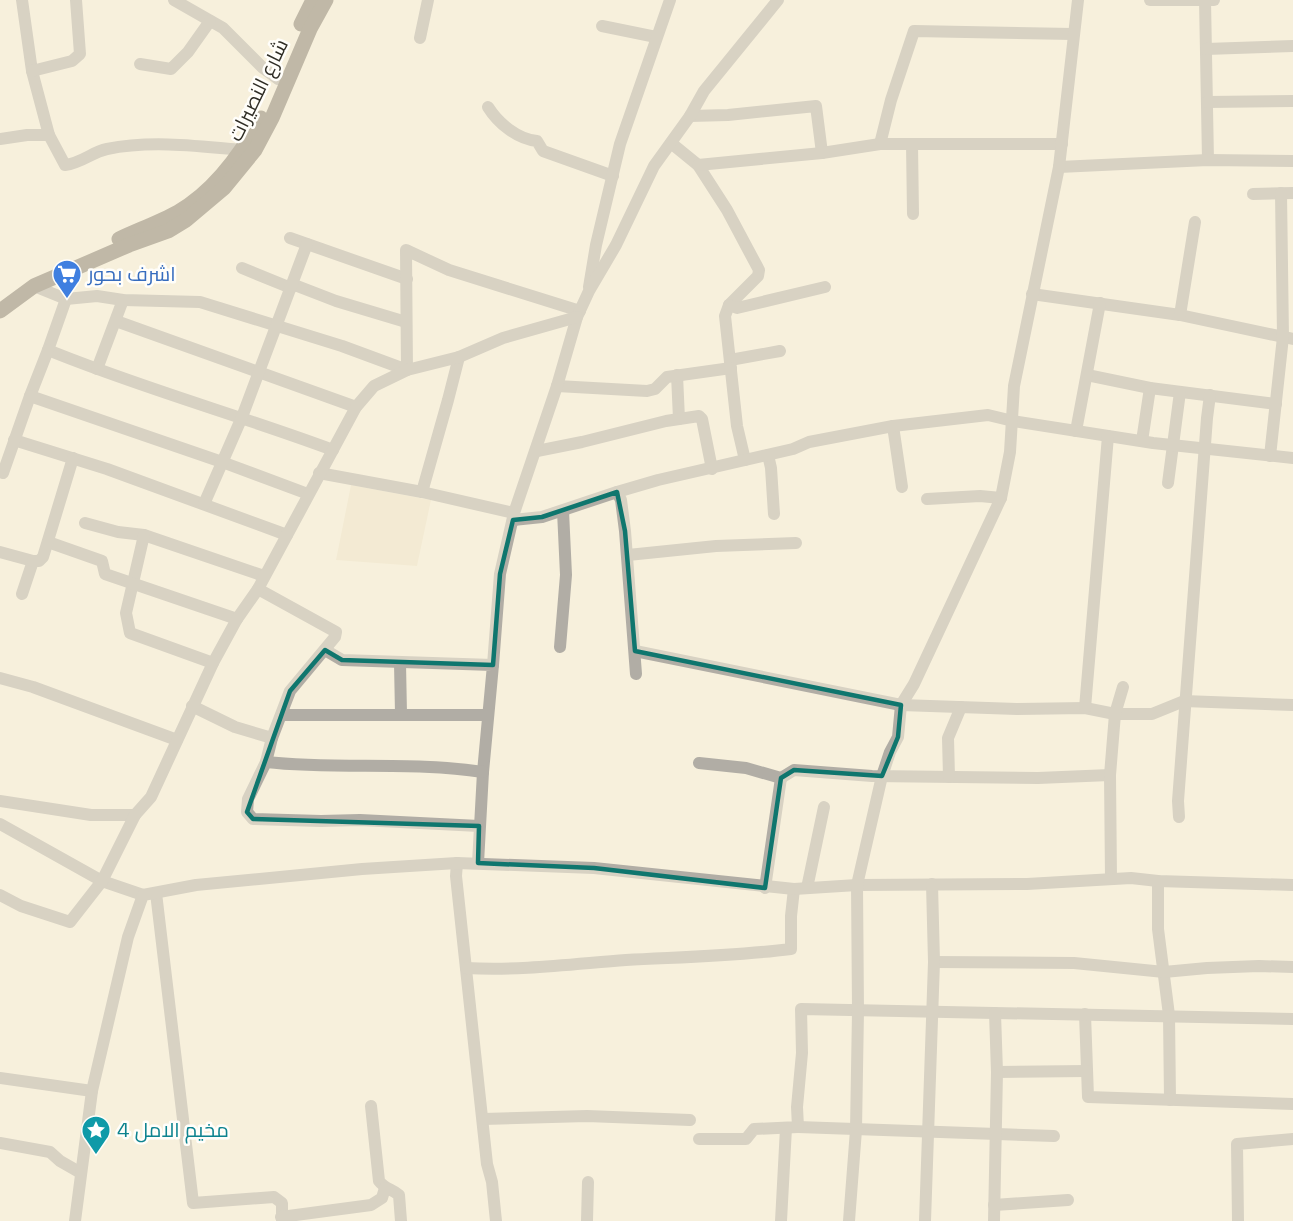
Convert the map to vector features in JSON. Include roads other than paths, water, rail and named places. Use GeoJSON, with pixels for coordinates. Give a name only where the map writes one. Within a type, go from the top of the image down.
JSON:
{"type":"FeatureCollection","features":[{"type":"Feature","properties":{"kind":"main road","name":"شارع النصيرات"},"geometry":{"type":"LineString","coordinates":[[0,299],[33,276],[179,212],[204,194],[235,160],[268,104],[313,0]]}},
{"type":"Feature","properties":{"kind":"main road","name":"شارع النصيرات"},"geometry":{"type":"LineString","coordinates":[[0,311],[34,286],[129,245],[168,231],[186,220],[224,188],[255,150],[272,118],[310,29],[326,0]]}},
{"type":"Feature","properties":{"kind":"street"},"geometry":{"type":"LineString","coordinates":[[22,0],[32,71],[49,135],[65,165],[77,164],[106,149],[116,148],[168,144],[242,150]]}},
{"type":"Feature","properties":{"kind":"street"},"geometry":{"type":"LineString","coordinates":[[32,71],[72,61],[80,54],[76,0]]}},
{"type":"Feature","properties":{"kind":"street"},"geometry":{"type":"LineString","coordinates":[[174,0],[223,28],[263,68],[278,79]]}},
{"type":"Feature","properties":{"kind":"street"},"geometry":{"type":"LineString","coordinates":[[420,38],[428,0]]}},
{"type":"Feature","properties":{"kind":"street"},"geometry":{"type":"LineString","coordinates":[[589,291],[594,255],[621,144],[670,0]]}},
{"type":"Feature","properties":{"kind":"street"},"geometry":{"type":"LineString","coordinates":[[478,863],[487,715],[500,574],[514,517],[579,314],[589,291],[616,245],[654,166],[690,116],[704,91],[778,0]]}},
{"type":"Feature","properties":{"kind":"street"},"geometry":{"type":"LineString","coordinates":[[849,1221],[856,1130],[858,885],[882,776],[898,737],[902,705],[1001,498],[1010,452],[1014,386],[1059,167],[1078,0]]}},
{"type":"Feature","properties":{"kind":"street"},"geometry":{"type":"LineString","coordinates":[[1150,0],[1214,0]]}},
{"type":"Feature","properties":{"kind":"street"},"geometry":{"type":"LineString","coordinates":[[1204,0],[1208,160]]}},
{"type":"Feature","properties":{"kind":"street"},"geometry":{"type":"LineString","coordinates":[[140,64],[171,69],[188,52],[210,21]]}},
{"type":"Feature","properties":{"kind":"street"},"geometry":{"type":"LineString","coordinates":[[602,26],[656,37]]}},
{"type":"Feature","properties":{"kind":"street"},"geometry":{"type":"LineString","coordinates":[[880,144],[891,100],[914,31],[1073,34]]}},
{"type":"Feature","properties":{"kind":"street"},"geometry":{"type":"LineString","coordinates":[[1206,49],[1293,46]]}},
{"type":"Feature","properties":{"kind":"street"},"geometry":{"type":"LineString","coordinates":[[1207,102],[1293,101]]}},
{"type":"Feature","properties":{"kind":"street"},"geometry":{"type":"LineString","coordinates":[[690,116],[728,115],[816,106],[822,153]]}},
{"type":"Feature","properties":{"kind":"street"},"geometry":{"type":"LineString","coordinates":[[488,107],[496,119],[529,140],[537,141],[543,151],[613,176]]}},
{"type":"Feature","properties":{"kind":"street"},"geometry":{"type":"LineString","coordinates":[[0,139],[49,135]]}},
{"type":"Feature","properties":{"kind":"street"},"geometry":{"type":"LineString","coordinates":[[671,143],[698,165],[727,210],[759,270],[758,276],[729,305],[725,316],[737,426],[745,460]]}},
{"type":"Feature","properties":{"kind":"street"},"geometry":{"type":"LineString","coordinates":[[698,165],[822,153],[880,144],[1062,144]]}},
{"type":"Feature","properties":{"kind":"street"},"geometry":{"type":"LineString","coordinates":[[912,144],[913,214]]}},
{"type":"Feature","properties":{"kind":"street"},"geometry":{"type":"LineString","coordinates":[[1059,167],[1208,160],[1293,161]]}},
{"type":"Feature","properties":{"kind":"street"},"geometry":{"type":"LineString","coordinates":[[1253,194],[1287,193],[1288,338],[1276,404],[1270,456]]}},
{"type":"Feature","properties":{"kind":"street"},"geometry":{"type":"LineString","coordinates":[[1180,315],[1195,222]]}},
{"type":"Feature","properties":{"kind":"street"},"geometry":{"type":"LineString","coordinates":[[290,238],[407,279]]}},
{"type":"Feature","properties":{"kind":"street"},"geometry":{"type":"LineString","coordinates":[[204,504],[242,417],[307,244]]}},
{"type":"Feature","properties":{"kind":"street"},"geometry":{"type":"LineString","coordinates":[[406,370],[406,250],[449,270],[579,314]]}},
{"type":"Feature","properties":{"kind":"street"},"geometry":{"type":"LineString","coordinates":[[242,268],[336,301],[406,322]]}},
{"type":"Feature","properties":{"kind":"street"},"geometry":{"type":"LineString","coordinates":[[34,286],[66,299],[97,296],[123,300],[200,302],[342,346],[406,370]]}},
{"type":"Feature","properties":{"kind":"street"},"geometry":{"type":"LineString","coordinates":[[729,305],[737,308],[825,287]]}},
{"type":"Feature","properties":{"kind":"street"},"geometry":{"type":"LineString","coordinates":[[1032,294],[1180,315],[1288,338]]}},
{"type":"Feature","properties":{"kind":"street"},"geometry":{"type":"LineString","coordinates":[[0,472],[3,473],[66,299]]}},
{"type":"Feature","properties":{"kind":"street"},"geometry":{"type":"LineString","coordinates":[[98,369],[123,300]]}},
{"type":"Feature","properties":{"kind":"street"},"geometry":{"type":"LineString","coordinates":[[1076,431],[1100,303]]}},
{"type":"Feature","properties":{"kind":"street"},"geometry":{"type":"LineString","coordinates":[[0,895],[21,906],[70,922],[102,881],[135,814],[151,797],[192,706],[237,619],[258,589],[356,406],[374,386],[406,370],[459,357],[503,338],[579,314]]}},
{"type":"Feature","properties":{"kind":"street"},"geometry":{"type":"LineString","coordinates":[[116,321],[356,406]]}},
{"type":"Feature","properties":{"kind":"street"},"geometry":{"type":"LineString","coordinates":[[48,350],[333,450]]}},
{"type":"Feature","properties":{"kind":"street"},"geometry":{"type":"LineString","coordinates":[[557,386],[647,391],[655,389],[667,376],[731,364],[780,351]]}},
{"type":"Feature","properties":{"kind":"street"},"geometry":{"type":"LineString","coordinates":[[422,492],[459,357]]}},
{"type":"Feature","properties":{"kind":"street"},"geometry":{"type":"LineString","coordinates":[[677,375],[680,419]]}},
{"type":"Feature","properties":{"kind":"street"},"geometry":{"type":"LineString","coordinates":[[1087,375],[1150,388],[1276,404]]}},
{"type":"Feature","properties":{"kind":"street"},"geometry":{"type":"LineString","coordinates":[[1142,441],[1150,388]]}},
{"type":"Feature","properties":{"kind":"street"},"geometry":{"type":"LineString","coordinates":[[1168,483],[1180,392]]}},
{"type":"Feature","properties":{"kind":"street"},"geometry":{"type":"LineString","coordinates":[[1179,817],[1179,774],[1184,701],[1210,395]]}},
{"type":"Feature","properties":{"kind":"street"},"geometry":{"type":"LineString","coordinates":[[30,396],[308,494]]}},
{"type":"Feature","properties":{"kind":"street"},"geometry":{"type":"LineString","coordinates":[[537,451],[699,416],[702,419],[712,469]]}},
{"type":"Feature","properties":{"kind":"street"},"geometry":{"type":"LineString","coordinates":[[320,473],[422,492],[514,517],[542,517],[617,492],[793,449],[809,442],[893,426],[988,416],[1142,441],[1293,458]]}},
{"type":"Feature","properties":{"kind":"street"},"geometry":{"type":"LineString","coordinates":[[893,426],[902,486]]}},
{"type":"Feature","properties":{"kind":"street"},"geometry":{"type":"LineString","coordinates":[[1085,708],[1108,436]]}},
{"type":"Feature","properties":{"kind":"street"},"geometry":{"type":"LineString","coordinates":[[14,440],[73,458],[287,535]]}},
{"type":"Feature","properties":{"kind":"street"},"geometry":{"type":"LineString","coordinates":[[768,455],[774,514]]}},
{"type":"Feature","properties":{"kind":"street"},"geometry":{"type":"LineString","coordinates":[[0,552],[33,561],[39,561],[43,557],[73,458]]}},
{"type":"Feature","properties":{"kind":"street"},"geometry":{"type":"LineString","coordinates":[[617,492],[624,517],[628,555],[636,674]]}},
{"type":"Feature","properties":{"kind":"street"},"geometry":{"type":"LineString","coordinates":[[927,499],[980,496],[1001,498]]}},
{"type":"Feature","properties":{"kind":"street"},"geometry":{"type":"LineString","coordinates":[[560,646],[566,575],[563,511]]}},
{"type":"Feature","properties":{"kind":"street"},"geometry":{"type":"LineString","coordinates":[[85,523],[118,532],[144,535],[264,576]]}},
{"type":"Feature","properties":{"kind":"street"},"geometry":{"type":"LineString","coordinates":[[144,535],[131,582],[126,613],[130,633],[213,663]]}},
{"type":"Feature","properties":{"kind":"street"},"geometry":{"type":"LineString","coordinates":[[48,542],[102,561],[105,574],[237,619]]}},
{"type":"Feature","properties":{"kind":"street"},"geometry":{"type":"LineString","coordinates":[[628,555],[716,546],[796,543]]}},
{"type":"Feature","properties":{"kind":"street"},"geometry":{"type":"LineString","coordinates":[[22,594],[33,561]]}},
{"type":"Feature","properties":{"kind":"street"},"geometry":{"type":"LineString","coordinates":[[258,589],[336,632],[325,650],[290,691],[283,715],[272,738],[266,762],[248,799],[247,812],[254,819],[360,820],[479,826]]}},
{"type":"Feature","properties":{"kind":"street"},"geometry":{"type":"LineString","coordinates":[[325,650],[342,660],[493,665]]}},
{"type":"Feature","properties":{"kind":"street"},"geometry":{"type":"LineString","coordinates":[[635,651],[902,705],[1017,710],[1085,708],[1115,714],[1152,714],[1184,701],[1293,705]]}},
{"type":"Feature","properties":{"kind":"street"},"geometry":{"type":"LineString","coordinates":[[400,663],[401,714]]}},
{"type":"Feature","properties":{"kind":"street"},"geometry":{"type":"LineString","coordinates":[[0,678],[33,687],[177,740]]}},
{"type":"Feature","properties":{"kind":"street"},"geometry":{"type":"LineString","coordinates":[[1111,879],[1110,775],[1115,714],[1123,687]]}},
{"type":"Feature","properties":{"kind":"street"},"geometry":{"type":"LineString","coordinates":[[192,706],[235,727],[272,738]]}},
{"type":"Feature","properties":{"kind":"street"},"geometry":{"type":"LineString","coordinates":[[949,777],[948,738],[961,707]]}},
{"type":"Feature","properties":{"kind":"street"},"geometry":{"type":"LineString","coordinates":[[283,715],[487,715]]}},
{"type":"Feature","properties":{"kind":"street"},"geometry":{"type":"LineString","coordinates":[[266,762],[300,766],[455,768],[483,772]]}},
{"type":"Feature","properties":{"kind":"street"},"geometry":{"type":"LineString","coordinates":[[699,763],[746,768],[781,778],[794,770],[882,776],[1038,778],[1110,775]]}},
{"type":"Feature","properties":{"kind":"street"},"geometry":{"type":"LineString","coordinates":[[765,888],[781,778]]}},
{"type":"Feature","properties":{"kind":"street"},"geometry":{"type":"LineString","coordinates":[[0,801],[91,815],[135,814]]}},
{"type":"Feature","properties":{"kind":"street"},"geometry":{"type":"LineString","coordinates":[[466,968],[503,970],[626,960],[749,954],[791,949],[791,916],[824,807]]}},
{"type":"Feature","properties":{"kind":"street"},"geometry":{"type":"LineString","coordinates":[[0,824],[102,881],[150,894],[196,885],[457,862],[594,868],[728,881],[765,888],[801,889],[858,885],[1027,884],[1131,878],[1158,881],[1293,885]]}},
{"type":"Feature","properties":{"kind":"street"},"geometry":{"type":"LineString","coordinates":[[457,862],[456,876],[487,1164],[492,1182],[496,1221]]}},
{"type":"Feature","properties":{"kind":"street"},"geometry":{"type":"LineString","coordinates":[[1158,881],[1158,929],[1169,1015],[1170,1100]]}},
{"type":"Feature","properties":{"kind":"street"},"geometry":{"type":"LineString","coordinates":[[925,1221],[934,962],[932,884]]}},
{"type":"Feature","properties":{"kind":"street"},"geometry":{"type":"LineString","coordinates":[[75,1221],[92,1091],[128,937],[150,894]]}},
{"type":"Feature","properties":{"kind":"street"},"geometry":{"type":"LineString","coordinates":[[150,894],[193,1203],[274,1197],[282,1203],[282,1219],[371,1205],[382,1198],[385,1188]]}},
{"type":"Feature","properties":{"kind":"street"},"geometry":{"type":"LineString","coordinates":[[934,962],[1074,963],[1164,972],[1228,967],[1293,968]]}},
{"type":"Feature","properties":{"kind":"street"},"geometry":{"type":"LineString","coordinates":[[781,1221],[792,1127],[797,1107],[802,1053],[801,1010],[1293,1019]]}},
{"type":"Feature","properties":{"kind":"street"},"geometry":{"type":"LineString","coordinates":[[993,1221],[997,1072],[995,1013]]}},
{"type":"Feature","properties":{"kind":"street"},"geometry":{"type":"LineString","coordinates":[[1085,1014],[1088,1097],[1293,1104]]}},
{"type":"Feature","properties":{"kind":"street"},"geometry":{"type":"LineString","coordinates":[[997,1072],[1087,1071]]}},
{"type":"Feature","properties":{"kind":"street"},"geometry":{"type":"LineString","coordinates":[[0,1078],[92,1091]]}},
{"type":"Feature","properties":{"kind":"street"},"geometry":{"type":"LineString","coordinates":[[371,1106],[379,1181],[385,1188],[399,1195],[401,1221]]}},
{"type":"Feature","properties":{"kind":"street"},"geometry":{"type":"LineString","coordinates":[[483,1119],[588,1116],[690,1120]]}},
{"type":"Feature","properties":{"kind":"street"},"geometry":{"type":"LineString","coordinates":[[699,1139],[746,1140],[754,1129],[792,1127],[928,1133],[995,1132],[1054,1136]]}},
{"type":"Feature","properties":{"kind":"street"},"geometry":{"type":"LineString","coordinates":[[1238,1221],[1237,1144],[1293,1139]]}},
{"type":"Feature","properties":{"kind":"street"},"geometry":{"type":"LineString","coordinates":[[0,1143],[50,1152],[60,1161],[81,1173]]}},
{"type":"Feature","properties":{"kind":"street"},"geometry":{"type":"LineString","coordinates":[[587,1221],[588,1182]]}},
{"type":"Feature","properties":{"kind":"street"},"geometry":{"type":"LineString","coordinates":[[994,1205],[1068,1200]]}},
{"type":"Feature","properties":{"kind":"place","name":"اشرف بحور"},"geometry":{"type":"Point","coordinates":[67,300]}},
{"type":"Feature","properties":{"kind":"place","name":"مخيم الامل 4"},"geometry":{"type":"Point","coordinates":[96,1156]}}]}
